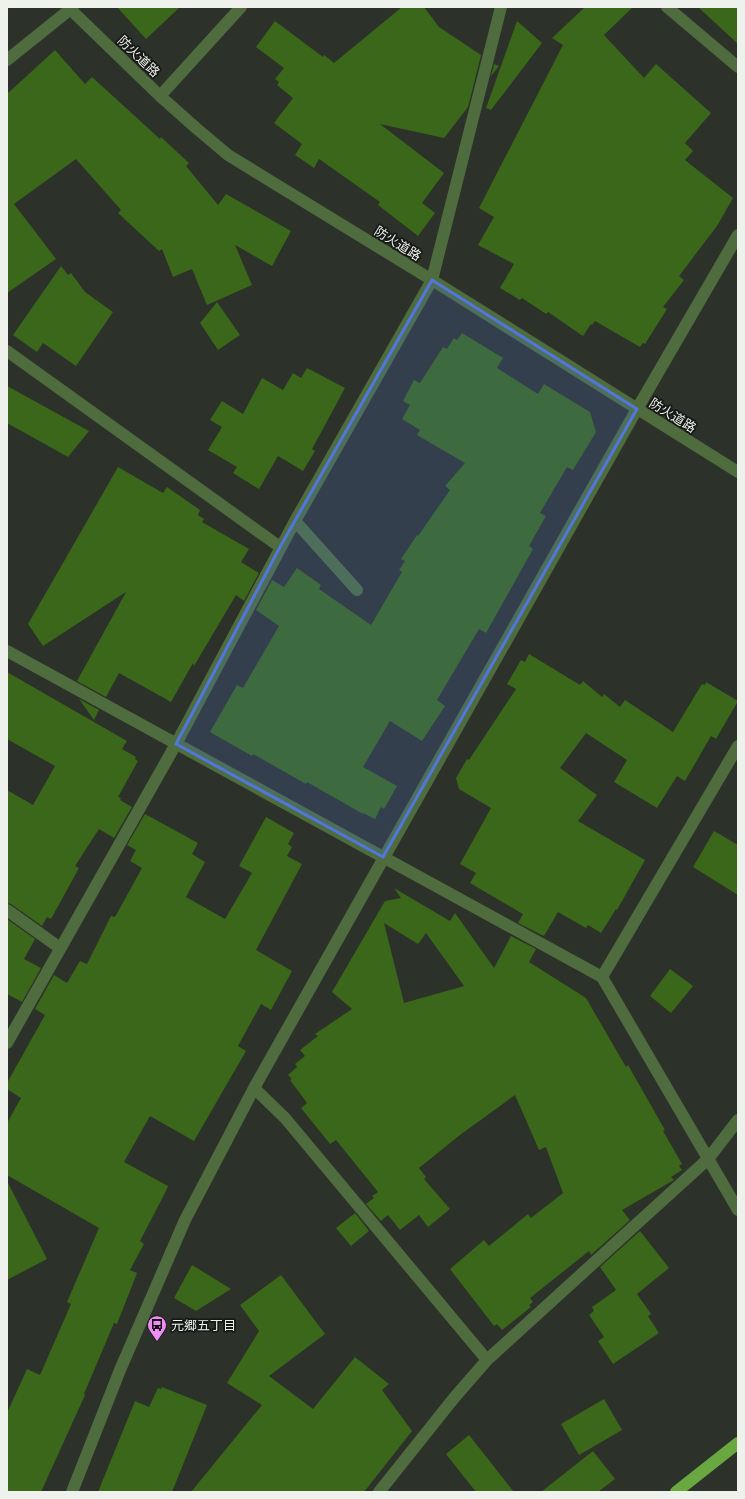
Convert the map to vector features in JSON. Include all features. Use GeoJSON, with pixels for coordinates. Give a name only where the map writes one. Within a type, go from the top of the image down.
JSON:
{"type":"FeatureCollection","features":[{"type":"Feature","properties":{"kind":"main road"},"geometry":{"type":"LineString","coordinates":[[676,1492],[738,1443]]}},
{"type":"Feature","properties":{"kind":"street"},"geometry":{"type":"LineString","coordinates":[[160,96],[241,7]]}},
{"type":"Feature","properties":{"kind":"street"},"geometry":{"type":"LineString","coordinates":[[7,1043],[176,744],[280,547],[432,280],[501,7]]}},
{"type":"Feature","properties":{"kind":"street"},"geometry":{"type":"LineString","coordinates":[[667,7],[738,67]]}},
{"type":"Feature","properties":{"kind":"street"},"geometry":{"type":"LineString","coordinates":[[7,60],[70,8]]}},
{"type":"Feature","properties":{"kind":"street","name":"防火道路"},"geometry":{"type":"LineString","coordinates":[[70,8],[160,96],[228,155],[432,280],[738,472]]}},
{"type":"Feature","properties":{"kind":"street"},"geometry":{"type":"LineString","coordinates":[[72,1492],[120,1370],[186,1220],[254,1088],[637,409],[738,235]]}},
{"type":"Feature","properties":{"kind":"street"},"geometry":{"type":"LineString","coordinates":[[7,351],[280,547]]}},
{"type":"Feature","properties":{"kind":"street"},"geometry":{"type":"LineString","coordinates":[[295,521],[357,590]]}},
{"type":"Feature","properties":{"kind":"street"},"geometry":{"type":"LineString","coordinates":[[7,651],[602,977],[738,1210]]}},
{"type":"Feature","properties":{"kind":"street"},"geometry":{"type":"LineString","coordinates":[[602,977],[738,746]]}},
{"type":"Feature","properties":{"kind":"street"},"geometry":{"type":"LineString","coordinates":[[7,910],[60,948]]}},
{"type":"Feature","properties":{"kind":"street"},"geometry":{"type":"LineString","coordinates":[[254,1088],[285,1118],[487,1360]]}},
{"type":"Feature","properties":{"kind":"street"},"geometry":{"type":"LineString","coordinates":[[379,1492],[454,1398],[487,1360],[708,1159],[738,1120]]}},
{"type":"Feature","properties":{"kind":"highlighted area"},"geometry":{"type":"Polygon","coordinates":[[[432,280],[637,409],[383,857],[176,744],[280,547],[432,280]]]}},
{"type":"Feature","properties":{"kind":"building"},"geometry":{"type":"Polygon","coordinates":[[[117,7],[180,7],[146,39],[117,7]]]}},
{"type":"Feature","properties":{"kind":"building"},"geometry":{"type":"Polygon","coordinates":[[[402,7],[424,7],[439,27],[481,55],[468,107],[444,138],[380,124],[444,173],[422,203],[435,213],[418,236],[378,205],[380,202],[319,159],[314,168],[295,155],[302,144],[274,123],[293,98],[277,85],[279,82],[275,79],[284,68],[256,47],[275,21],[323,57],[324,55],[334,63],[402,7]]]}},
{"type":"Feature","properties":{"kind":"building"},"geometry":{"type":"Polygon","coordinates":[[[585,7],[633,7],[604,35],[644,78],[656,64],[711,113],[685,143],[693,151],[685,160],[733,198],[717,226],[679,276],[684,280],[663,307],[667,309],[645,344],[643,343],[640,347],[595,321],[592,325],[591,324],[583,336],[548,312],[546,314],[522,298],[520,300],[500,288],[514,264],[478,245],[494,217],[479,208],[563,45],[552,38],[585,7]]]}},
{"type":"Feature","properties":{"kind":"building"},"geometry":{"type":"Polygon","coordinates":[[[698,7],[738,7],[738,44],[698,7]]]}},
{"type":"Feature","properties":{"kind":"building"},"geometry":{"type":"Polygon","coordinates":[[[517,21],[542,43],[491,110],[486,108],[517,21]]]}},
{"type":"Feature","properties":{"kind":"building"},"geometry":{"type":"Polygon","coordinates":[[[55,50],[85,84],[92,77],[160,139],[161,137],[189,163],[186,166],[218,205],[226,194],[291,231],[272,266],[235,245],[252,285],[207,305],[192,269],[173,277],[162,249],[159,251],[118,213],[121,210],[76,159],[14,204],[56,259],[7,293],[7,94],[55,50]]]}},
{"type":"Feature","properties":{"kind":"building"},"geometry":{"type":"Polygon","coordinates":[[[494,64],[499,66],[491,76],[494,64]]]}},
{"type":"Feature","properties":{"kind":"building"},"geometry":{"type":"Polygon","coordinates":[[[61,266],[68,275],[71,273],[85,292],[113,312],[76,366],[43,343],[37,352],[13,335],[61,266]]]}},
{"type":"Feature","properties":{"kind":"building"},"geometry":{"type":"Polygon","coordinates":[[[217,302],[240,335],[218,350],[200,323],[217,302]]]}},
{"type":"Feature","properties":{"kind":"building"},"geometry":{"type":"Polygon","coordinates":[[[462,333],[503,358],[497,368],[538,394],[544,384],[590,412],[596,432],[573,470],[567,467],[540,513],[546,516],[529,546],[533,549],[486,633],[479,629],[437,700],[445,706],[422,741],[390,721],[363,767],[397,786],[384,809],[381,807],[375,819],[363,814],[307,782],[306,784],[253,754],[252,756],[210,732],[237,685],[243,688],[279,626],[256,610],[272,580],[284,587],[297,568],[321,585],[319,589],[371,625],[402,572],[399,570],[405,561],[401,559],[450,490],[445,486],[465,463],[417,435],[420,430],[402,419],[410,405],[403,401],[414,380],[420,383],[443,347],[447,349],[454,338],[457,340],[462,333]]]}},
{"type":"Feature","properties":{"kind":"building"},"geometry":{"type":"Polygon","coordinates":[[[307,368],[345,388],[312,449],[315,451],[303,471],[278,456],[259,489],[233,473],[237,467],[208,450],[222,427],[210,420],[222,401],[243,414],[262,378],[283,390],[293,373],[301,378],[307,368]]]}},
{"type":"Feature","properties":{"kind":"building"},"geometry":{"type":"Polygon","coordinates":[[[7,386],[89,431],[68,457],[7,423],[7,386]]]}},
{"type":"Feature","properties":{"kind":"building"},"geometry":{"type":"Polygon","coordinates":[[[118,467],[163,493],[167,487],[200,510],[198,515],[204,519],[202,522],[249,549],[241,562],[259,573],[244,601],[236,595],[194,666],[193,663],[171,702],[119,673],[106,697],[77,681],[126,592],[43,646],[28,624],[118,467]]]}},
{"type":"Feature","properties":{"kind":"building"},"geometry":{"type":"Polygon","coordinates":[[[529,654],[580,685],[583,681],[602,697],[604,694],[620,707],[625,700],[673,732],[702,684],[705,685],[706,682],[738,701],[716,739],[711,736],[685,781],[677,776],[657,808],[614,782],[627,760],[586,733],[560,768],[597,795],[578,821],[645,860],[617,910],[616,909],[601,933],[588,925],[586,928],[558,912],[544,936],[518,923],[523,914],[470,883],[476,873],[460,864],[491,808],[459,789],[456,778],[467,759],[469,760],[516,689],[507,684],[521,660],[525,662],[529,654]]]}},
{"type":"Feature","properties":{"kind":"building"},"geometry":{"type":"Polygon","coordinates":[[[7,672],[127,741],[122,749],[136,757],[135,759],[138,761],[118,797],[121,798],[120,800],[132,807],[114,838],[99,829],[75,866],[79,868],[51,919],[47,917],[42,926],[11,904],[7,903],[7,790],[33,805],[55,766],[7,739],[7,672]]]}},
{"type":"Feature","properties":{"kind":"building"},"geometry":{"type":"Polygon","coordinates":[[[79,699],[99,710],[94,720],[79,699]]]}},
{"type":"Feature","properties":{"kind":"building"},"geometry":{"type":"Polygon","coordinates":[[[145,814],[198,843],[192,854],[205,862],[186,897],[225,919],[252,873],[239,866],[266,817],[294,833],[288,844],[292,847],[287,856],[302,864],[256,950],[292,971],[271,1010],[261,1004],[238,1046],[246,1051],[194,1141],[150,1116],[124,1162],[168,1186],[167,1189],[140,1241],[144,1244],[130,1270],[137,1273],[117,1324],[114,1323],[84,1394],[85,1395],[41,1492],[7,1492],[7,1413],[27,1369],[40,1375],[71,1304],[67,1302],[99,1228],[7,1175],[7,1123],[21,1098],[7,1089],[7,1083],[45,1015],[35,1009],[54,975],[67,983],[80,961],[87,964],[111,916],[115,917],[142,868],[130,861],[136,850],[127,845],[145,814]]]}},
{"type":"Feature","properties":{"kind":"building"},"geometry":{"type":"Polygon","coordinates":[[[714,831],[738,845],[738,895],[693,867],[714,831]]]}},
{"type":"Feature","properties":{"kind":"building"},"geometry":{"type":"Polygon","coordinates":[[[394,888],[450,921],[455,913],[494,968],[511,936],[536,949],[529,962],[586,998],[626,1067],[628,1065],[665,1130],[663,1131],[682,1164],[679,1166],[682,1170],[671,1177],[674,1180],[622,1210],[630,1220],[591,1255],[589,1251],[530,1298],[533,1302],[529,1305],[531,1307],[502,1330],[497,1324],[494,1326],[450,1269],[484,1240],[489,1246],[528,1214],[531,1218],[563,1193],[546,1147],[539,1150],[515,1095],[460,1135],[419,1168],[426,1177],[424,1179],[450,1209],[428,1227],[419,1215],[400,1230],[388,1215],[381,1221],[366,1204],[374,1198],[372,1196],[378,1192],[336,1140],[330,1144],[301,1108],[307,1103],[288,1075],[297,1067],[295,1064],[305,1056],[300,1050],[318,1036],[315,1034],[352,1009],[332,992],[385,901],[401,898],[394,888]],[[384,923],[404,1003],[464,986],[426,933],[418,944],[384,923]]]}},
{"type":"Feature","properties":{"kind":"building"},"geometry":{"type":"Polygon","coordinates":[[[7,919],[35,939],[24,959],[41,968],[22,1002],[7,994],[7,919]]]}},
{"type":"Feature","properties":{"kind":"building"},"geometry":{"type":"Polygon","coordinates":[[[670,969],[693,986],[671,1013],[650,996],[670,969]]]}},
{"type":"Feature","properties":{"kind":"building"},"geometry":{"type":"Polygon","coordinates":[[[7,1181],[47,1259],[7,1280],[7,1181]]]}},
{"type":"Feature","properties":{"kind":"building"},"geometry":{"type":"Polygon","coordinates":[[[355,1213],[369,1231],[351,1246],[336,1228],[355,1213]]]}},
{"type":"Feature","properties":{"kind":"building"},"geometry":{"type":"Polygon","coordinates":[[[640,1231],[669,1268],[637,1294],[651,1314],[648,1316],[659,1333],[613,1364],[598,1341],[604,1337],[589,1315],[594,1311],[592,1307],[616,1290],[600,1267],[640,1231]]]}},
{"type":"Feature","properties":{"kind":"building"},"geometry":{"type":"Polygon","coordinates":[[[192,1265],[231,1289],[196,1311],[174,1298],[192,1265]]]}},
{"type":"Feature","properties":{"kind":"building"},"geometry":{"type":"Polygon","coordinates":[[[281,1275],[325,1334],[269,1376],[313,1409],[355,1357],[389,1384],[382,1390],[412,1431],[364,1492],[191,1492],[262,1405],[227,1383],[259,1331],[240,1305],[281,1275]]]}},
{"type":"Feature","properties":{"kind":"building"},"geometry":{"type":"Polygon","coordinates":[[[162,1387],[207,1405],[172,1492],[98,1492],[135,1401],[149,1407],[158,1388],[161,1389],[162,1387]]]}},
{"type":"Feature","properties":{"kind":"building"},"geometry":{"type":"Polygon","coordinates":[[[604,1399],[622,1430],[579,1455],[561,1424],[604,1399]]]}},
{"type":"Feature","properties":{"kind":"building"},"geometry":{"type":"Polygon","coordinates":[[[469,1435],[514,1492],[476,1492],[446,1454],[469,1435]]]}},
{"type":"Feature","properties":{"kind":"building"},"geometry":{"type":"Polygon","coordinates":[[[593,1451],[615,1479],[598,1492],[541,1492],[593,1451]]]}},
{"type":"Feature","properties":{"kind":"place","name":"元郷五丁目"},"geometry":{"type":"Point","coordinates":[157,1342]}}]}
